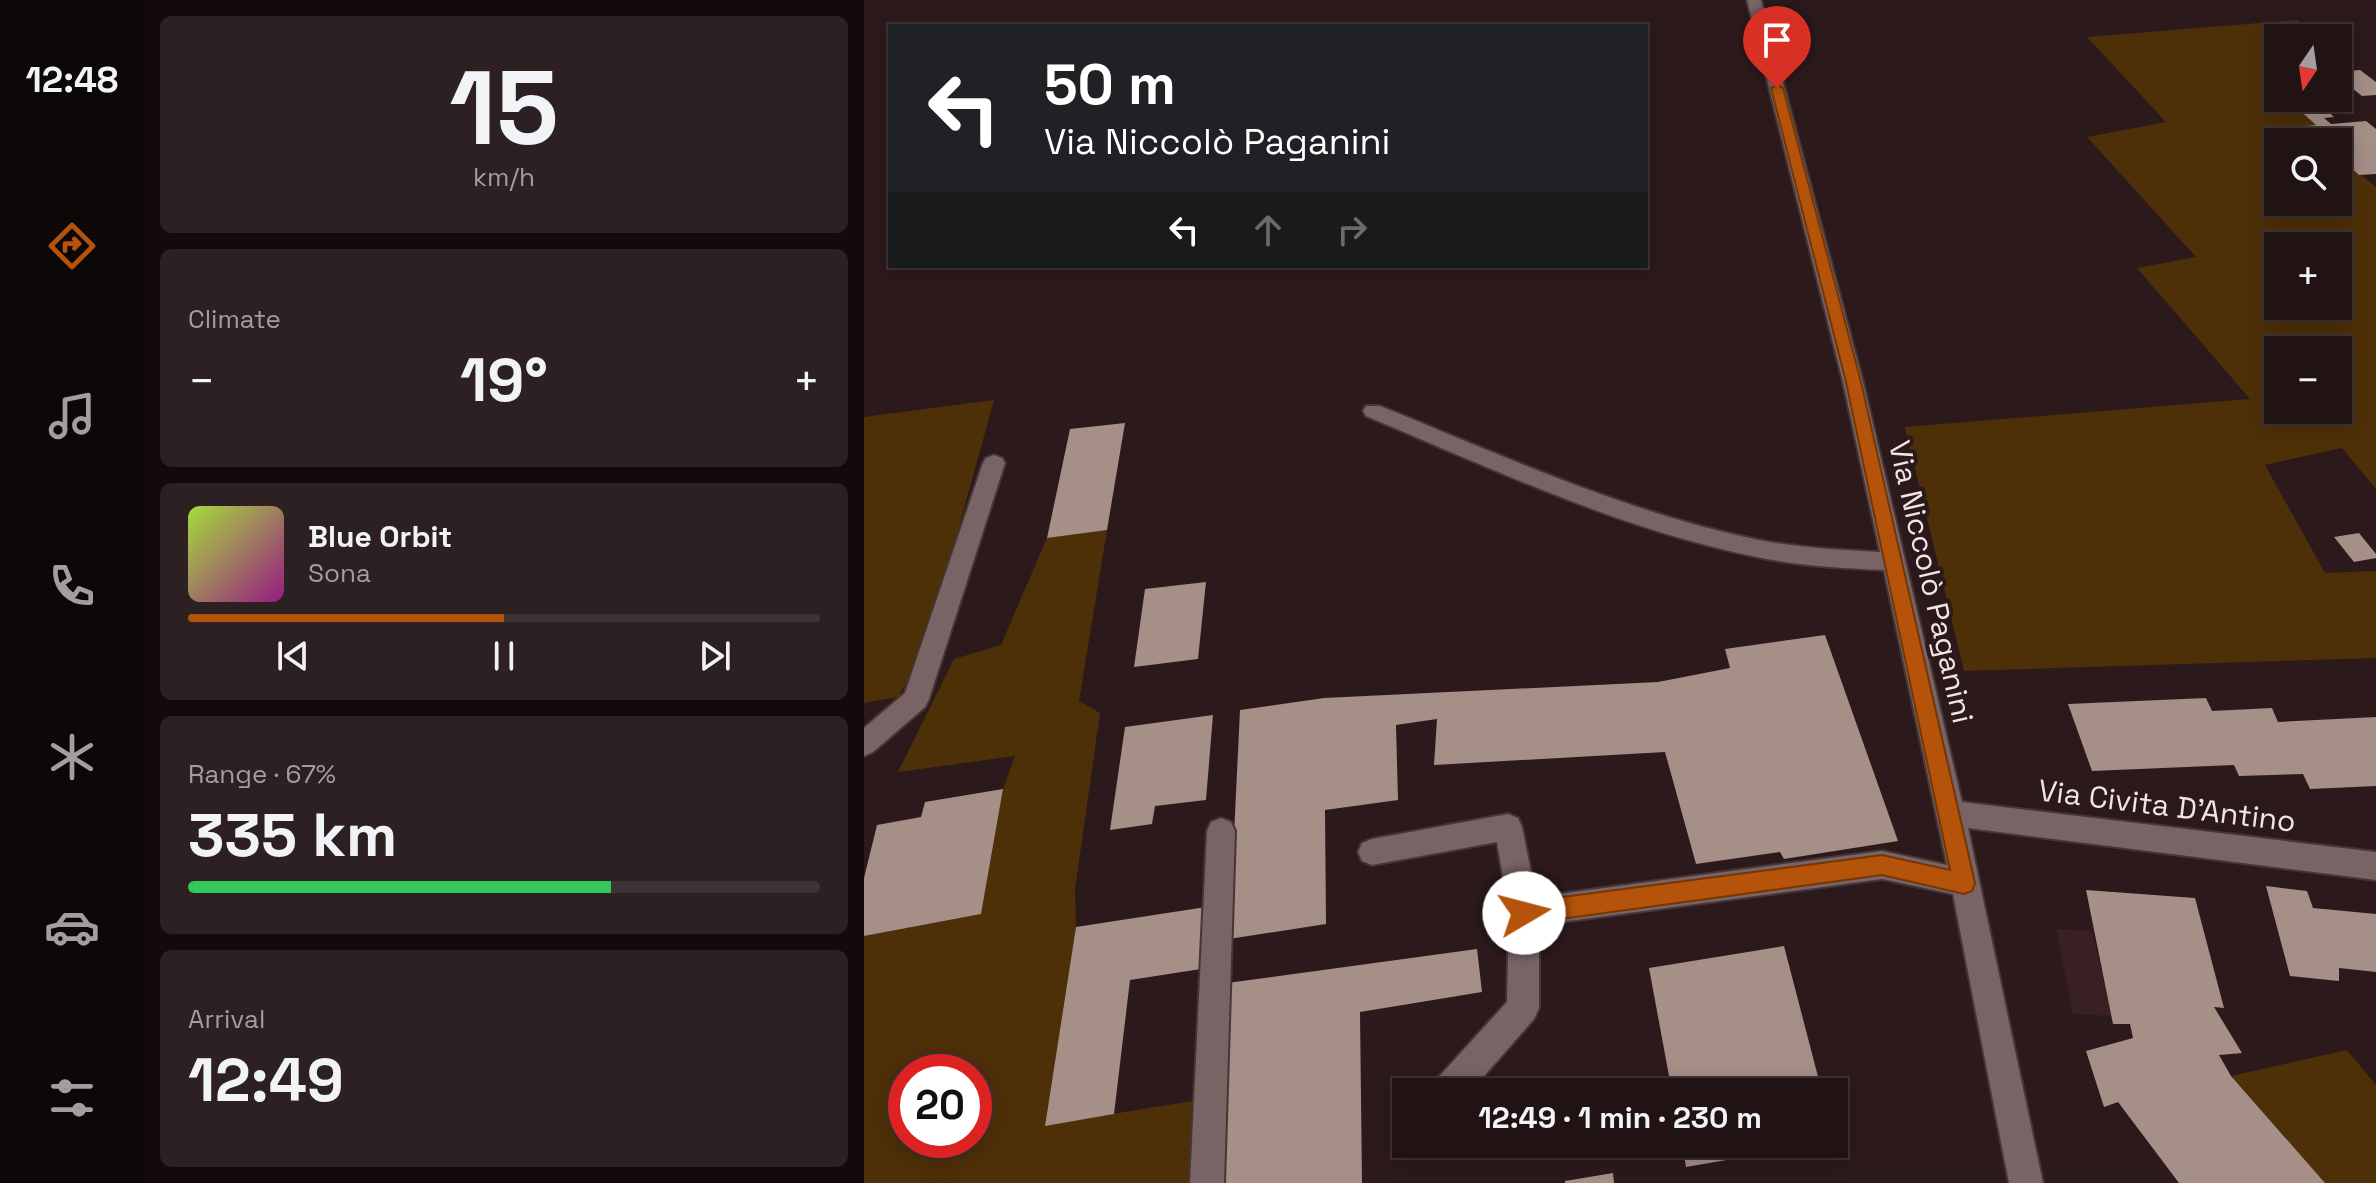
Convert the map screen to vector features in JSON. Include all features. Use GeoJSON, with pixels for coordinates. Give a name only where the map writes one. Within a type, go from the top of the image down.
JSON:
{"type":"FeatureCollection","features":[{"type":"Feature","properties":{"kind":"street","name":"Via Niccolò Paganini"},"geometry":{"type":"LineString","coordinates":[[1754,0],[1853,382],[1951,813],[2026,1183]]}},
{"type":"Feature","properties":{"kind":"street"},"geometry":{"type":"LineString","coordinates":[[1373,411],[1553,484],[1675,528],[1771,551],[1894,562]]}},
{"type":"Feature","properties":{"kind":"street"},"geometry":{"type":"LineString","coordinates":[[864,744],[916,699],[994,463]]}},
{"type":"Feature","properties":{"kind":"street","name":"Via Civita D'Antino"},"geometry":{"type":"LineString","coordinates":[[1951,813],[2376,866]]}},
{"type":"Feature","properties":{"kind":"street"},"geometry":{"type":"LineString","coordinates":[[1372,852],[1508,827],[1524,913],[1523,1008],[1460,1078]]}},
{"type":"Feature","properties":{"kind":"street"},"geometry":{"type":"LineString","coordinates":[[1207,1183],[1221,831]]}},
{"type":"Feature","properties":{"kind":"street"},"geometry":{"type":"LineString","coordinates":[[1524,913],[1882,865],[1964,883]]}},
{"type":"Feature","properties":{"kind":"shaded area"},"geometry":{"type":"Polygon","coordinates":[[[2297,20],[2302,24],[2264,24],[2264,112],[2302,112],[2317,128],[2264,128],[2264,216],[2352,216],[2352,167],[2376,187],[2376,489],[2342,448],[2265,465],[2325,573],[2376,571],[2376,658],[1964,671],[1905,427],[2250,399],[2137,268],[2196,257],[2087,137],[2166,122],[2087,37],[2297,20]]]}},
{"type":"Feature","properties":{"kind":"shaded area"},"geometry":{"type":"Polygon","coordinates":[[[994,400],[924,654],[898,697],[864,703],[864,417],[994,400]]]}},
{"type":"Feature","properties":{"kind":"shaded area"},"geometry":{"type":"Polygon","coordinates":[[[1107,530],[1079,701],[1100,713],[1075,889],[1076,927],[1045,1125],[1192,1101],[1189,1183],[864,1183],[864,936],[981,914],[1003,789],[1015,756],[898,772],[954,659],[1001,645],[1047,538],[1107,530]]]}},
{"type":"Feature","properties":{"kind":"shaded area"},"geometry":{"type":"Polygon","coordinates":[[[2056,929],[2092,931],[2112,1016],[2073,1014],[2056,929]]]}},
{"type":"Feature","properties":{"kind":"shaded area"},"geometry":{"type":"Polygon","coordinates":[[[2347,1050],[2376,1085],[2376,1183],[2325,1183],[2231,1076],[2347,1050]]]}},
{"type":"Feature","properties":{"kind":"building"},"geometry":{"type":"Polygon","coordinates":[[[2360,70],[2376,82],[2376,95],[2362,96],[2352,88],[2352,71],[2360,70]]]}},
{"type":"Feature","properties":{"kind":"building"},"geometry":{"type":"Polygon","coordinates":[[[2302,112],[2329,112],[2334,117],[2324,118],[2331,124],[2366,121],[2376,129],[2376,174],[2359,175],[2352,169],[2352,128],[2306,126],[2316,125],[2302,112]]]}},
{"type":"Feature","properties":{"kind":"building"},"geometry":{"type":"Polygon","coordinates":[[[1125,423],[1107,530],[1047,538],[1070,429],[1125,423]]]}},
{"type":"Feature","properties":{"kind":"building"},"geometry":{"type":"Polygon","coordinates":[[[2359,533],[2376,558],[2354,562],[2334,537],[2359,533]]]}},
{"type":"Feature","properties":{"kind":"building"},"geometry":{"type":"Polygon","coordinates":[[[1206,582],[1198,659],[1134,667],[1145,589],[1206,582]]]}},
{"type":"Feature","properties":{"kind":"building"},"geometry":{"type":"Polygon","coordinates":[[[1825,635],[1898,841],[1784,859],[1780,852],[1696,864],[1665,752],[1434,765],[1437,719],[1396,725],[1398,800],[1325,810],[1326,924],[1229,939],[1240,710],[1324,698],[1658,682],[1730,668],[1725,649],[1825,635]]]}},
{"type":"Feature","properties":{"kind":"building"},"geometry":{"type":"Polygon","coordinates":[[[2206,698],[2212,711],[2272,708],[2278,722],[2376,717],[2376,786],[2310,789],[2303,774],[2239,776],[2234,765],[2092,771],[2068,704],[2206,698]]]}},
{"type":"Feature","properties":{"kind":"building"},"geometry":{"type":"Polygon","coordinates":[[[1213,715],[1206,800],[1155,806],[1152,824],[1110,830],[1125,727],[1213,715]]]}},
{"type":"Feature","properties":{"kind":"building"},"geometry":{"type":"Polygon","coordinates":[[[1003,789],[981,914],[864,936],[864,878],[877,825],[921,817],[925,802],[1003,789]]]}},
{"type":"Feature","properties":{"kind":"building"},"geometry":{"type":"Polygon","coordinates":[[[2266,886],[2307,891],[2313,908],[2376,914],[2376,972],[2339,968],[2339,981],[2290,976],[2266,886]]]}},
{"type":"Feature","properties":{"kind":"building"},"geometry":{"type":"Polygon","coordinates":[[[2086,890],[2195,898],[2224,1008],[2214,1007],[2242,1053],[2219,1055],[2231,1076],[2325,1183],[2179,1183],[2118,1102],[2104,1107],[2086,1051],[2133,1038],[2130,1024],[2113,1024],[2086,890]]]}},
{"type":"Feature","properties":{"kind":"building"},"geometry":{"type":"Polygon","coordinates":[[[1206,907],[1201,969],[1130,980],[1114,1114],[1045,1126],[1076,927],[1206,907]]]}},
{"type":"Feature","properties":{"kind":"building"},"geometry":{"type":"Polygon","coordinates":[[[1784,946],[1818,1078],[1669,1078],[1649,968],[1784,946]]]}},
{"type":"Feature","properties":{"kind":"building"},"geometry":{"type":"Polygon","coordinates":[[[1477,949],[1482,992],[1360,1012],[1362,1183],[1217,1183],[1227,983],[1477,949]]]}},
{"type":"Feature","properties":{"kind":"building"},"geometry":{"type":"Polygon","coordinates":[[[1684,1158],[1738,1158],[1686,1167],[1684,1158]]]}},
{"type":"Feature","properties":{"kind":"building"},"geometry":{"type":"Polygon","coordinates":[[[1613,1173],[1614,1183],[1565,1183],[1565,1181],[1613,1173]]]}},
{"type":"Feature","properties":{"kind":"route"},"geometry":{"type":"LineString","coordinates":[[1524,913],[1882,865],[1964,883],[1951,813],[1853,382],[1777,88]]}}]}
